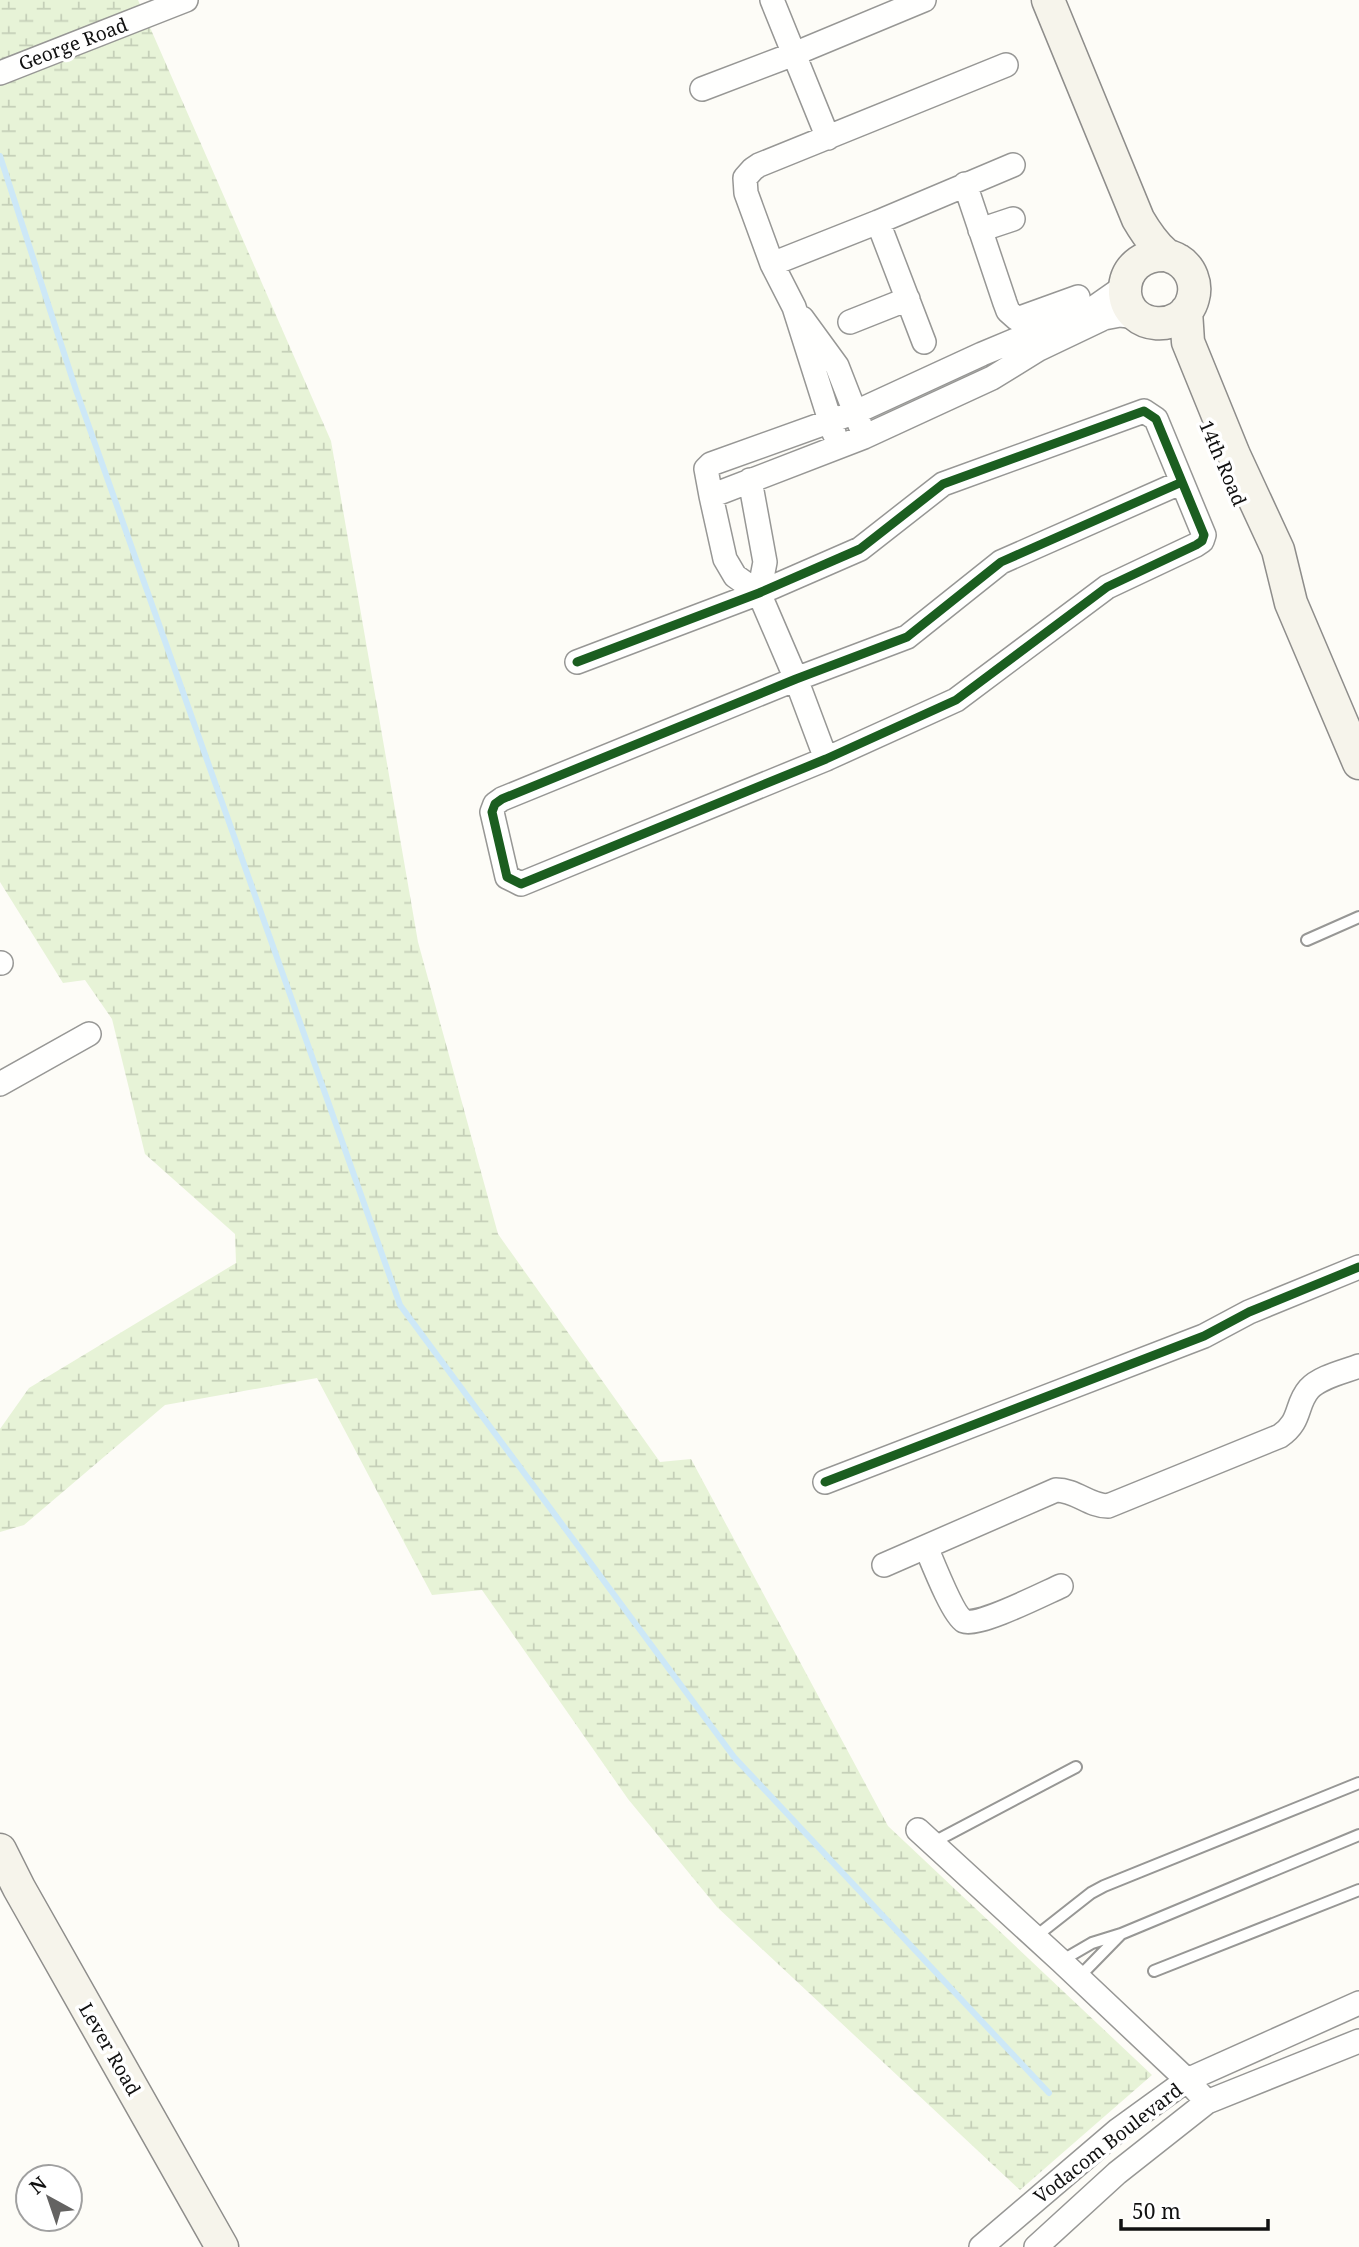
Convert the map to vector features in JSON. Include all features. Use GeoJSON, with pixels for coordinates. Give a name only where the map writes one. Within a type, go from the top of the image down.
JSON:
{"type":"FeatureCollection","features":[{"type":"Feature","properties":{"kind":"street","name":"George Road"},"geometry":{"type":"LineString","coordinates":[[0,73],[186,0]]}},
{"type":"Feature","properties":{"kind":"street"},"geometry":{"type":"LineString","coordinates":[[772,0],[828,138]]}},
{"type":"Feature","properties":{"kind":"street"},"geometry":{"type":"LineString","coordinates":[[702,89],[794,54],[881,8],[924,0]]}},
{"type":"Feature","properties":{"kind":"street"},"geometry":{"type":"LineString","coordinates":[[1035,0],[1129,231],[1130,276],[1126,298],[1130,309],[1147,320]]}},
{"type":"Feature","properties":{"kind":"street"},"geometry":{"type":"LineString","coordinates":[[1048,0],[1138,219],[1147,234],[1166,255]]}},
{"type":"Feature","properties":{"kind":"street"},"geometry":{"type":"LineString","coordinates":[[839,445],[794,307],[772,264],[746,193],[745,178],[760,165],[1006,65]]}},
{"type":"Feature","properties":{"kind":"street"},"geometry":{"type":"LineString","coordinates":[[772,264],[1013,165]]}},
{"type":"Feature","properties":{"kind":"street"},"geometry":{"type":"LineString","coordinates":[[965,184],[1005,303],[1013,317],[1017,320],[1027,317],[1078,297]]}},
{"type":"Feature","properties":{"kind":"street"},"geometry":{"type":"LineString","coordinates":[[981,230],[1013,219]]}},
{"type":"Feature","properties":{"kind":"street"},"geometry":{"type":"LineString","coordinates":[[878,222],[923,342]]}},
{"type":"Feature","properties":{"kind":"street"},"geometry":{"type":"LineString","coordinates":[[711,496],[864,437],[992,379],[1039,349],[1104,318],[1120,315],[1172,322],[1186,311],[1193,297],[1191,275],[1177,259],[1166,255],[1144,258],[1130,276],[1095,307],[978,345],[856,412],[708,466],[706,469],[711,496],[725,559],[735,576],[759,593],[796,679],[826,759]]}},
{"type":"Feature","properties":{"kind":"street"},"geometry":{"type":"LineString","coordinates":[[850,322],[908,299]]}},
{"type":"Feature","properties":{"kind":"street"},"geometry":{"type":"LineString","coordinates":[[794,307],[837,366],[864,437]]}},
{"type":"Feature","properties":{"kind":"street","name":"14th Road"},"geometry":{"type":"LineString","coordinates":[[1186,311],[1188,342],[1234,455],[1278,550],[1292,603]]}},
{"type":"Feature","properties":{"kind":"street","name":"14th Road"},"geometry":{"type":"LineString","coordinates":[[1147,320],[1175,349],[1262,551],[1292,603],[1359,763]]}},
{"type":"Feature","properties":{"kind":"street"},"geometry":{"type":"LineString","coordinates":[[978,345],[992,379]]}},
{"type":"Feature","properties":{"kind":"street"},"geometry":{"type":"LineString","coordinates":[[576,662],[759,593],[860,549],[943,484],[1144,411],[1156,419],[1204,535],[1202,541],[1101,591],[956,700],[826,759],[521,884],[507,877],[492,812],[495,804],[502,799],[906,637],[1001,562],[1182,482]]}},
{"type":"Feature","properties":{"kind":"street"},"geometry":{"type":"LineString","coordinates":[[750,481],[765,562],[759,593]]}},
{"type":"Feature","properties":{"kind":"street"},"geometry":{"type":"LineString","coordinates":[[0,1084],[89,1034]]}},
{"type":"Feature","properties":{"kind":"street"},"geometry":{"type":"LineString","coordinates":[[825,1482],[1204,1336],[1249,1312],[1359,1268]]}},
{"type":"Feature","properties":{"kind":"street"},"geometry":{"type":"LineString","coordinates":[[884,1565],[1056,1490],[1066,1490],[1098,1506],[1108,1506],[1280,1436],[1294,1423],[1306,1392],[1315,1383],[1359,1366]]}},
{"type":"Feature","properties":{"kind":"street"},"geometry":{"type":"LineString","coordinates":[[926,1547],[950,1601],[964,1621],[977,1621],[1062,1586]]}},
{"type":"Feature","properties":{"kind":"street"},"geometry":{"type":"LineString","coordinates":[[925,1836],[1061,1961],[1207,2102]]}},
{"type":"Feature","properties":{"kind":"street","name":"Lever Road"},"geometry":{"type":"LineString","coordinates":[[0,1850],[222,2247]]}},
{"type":"Feature","properties":{"kind":"street","name":"Lever Road"},"geometry":{"type":"LineString","coordinates":[[0,1897],[142,2124],[211,2247]]}},
{"type":"Feature","properties":{"kind":"street","name":"Vodacom Boulevard"},"geometry":{"type":"LineString","coordinates":[[981,2247],[1118,2130],[1187,2080],[1359,2003]]}},
{"type":"Feature","properties":{"kind":"street","name":"Vodacom Boulevard"},"geometry":{"type":"LineString","coordinates":[[1036,2247],[1117,2173],[1207,2102],[1359,2041]]}},
{"type":"Feature","properties":{"kind":"lane"},"geometry":{"type":"LineString","coordinates":[[1307,940],[1359,917]]}},
{"type":"Feature","properties":{"kind":"lane"},"geometry":{"type":"LineString","coordinates":[[925,1836],[1076,1767]]}},
{"type":"Feature","properties":{"kind":"lane"},"geometry":{"type":"LineString","coordinates":[[1035,1937],[1091,1893],[1111,1883],[1359,1783]]}},
{"type":"Feature","properties":{"kind":"lane"},"geometry":{"type":"LineString","coordinates":[[1061,1961],[1092,1943],[1121,1934],[1359,1835]]}},
{"type":"Feature","properties":{"kind":"lane"},"geometry":{"type":"LineString","coordinates":[[1154,1971],[1359,1890]]}},
{"type":"Feature","properties":{"kind":"lane"},"geometry":{"type":"LineString","coordinates":[[1077,1978],[1121,1934]]}},
{"type":"Feature","properties":{"kind":"green space"},"geometry":{"type":"Polygon","coordinates":[[[0,0],[138,0],[331,441],[418,942],[498,1234],[660,1462],[691,1459],[888,1826],[1152,2075],[1020,2190],[717,1907],[628,1799],[482,1590],[432,1595],[317,1378],[165,1405],[24,1525],[0,1532],[0,1429],[29,1388],[236,1263],[235,1234],[145,1154],[112,1019],[85,980],[63,983],[0,882],[0,0]]]}},
{"type":"Feature","properties":{"kind":"waterway"},"geometry":{"type":"LineString","coordinates":[[0,156],[76,390],[400,1305],[734,1757],[1049,2093]]}},
{"type":"Feature","properties":{"kind":"cycle path"},"geometry":{"type":"LineString","coordinates":[[577,662],[759,593],[860,549],[943,484],[1144,411],[1156,419],[1204,535],[1202,541],[1196,545],[1107,587],[956,700],[826,759],[521,884],[507,877],[492,812],[495,804],[502,799],[796,679],[907,637],[1001,562],[1182,482]]}},
{"type":"Feature","properties":{"kind":"cycle path"},"geometry":{"type":"LineString","coordinates":[[825,1482],[1204,1336],[1249,1312],[1359,1267]]}}]}
